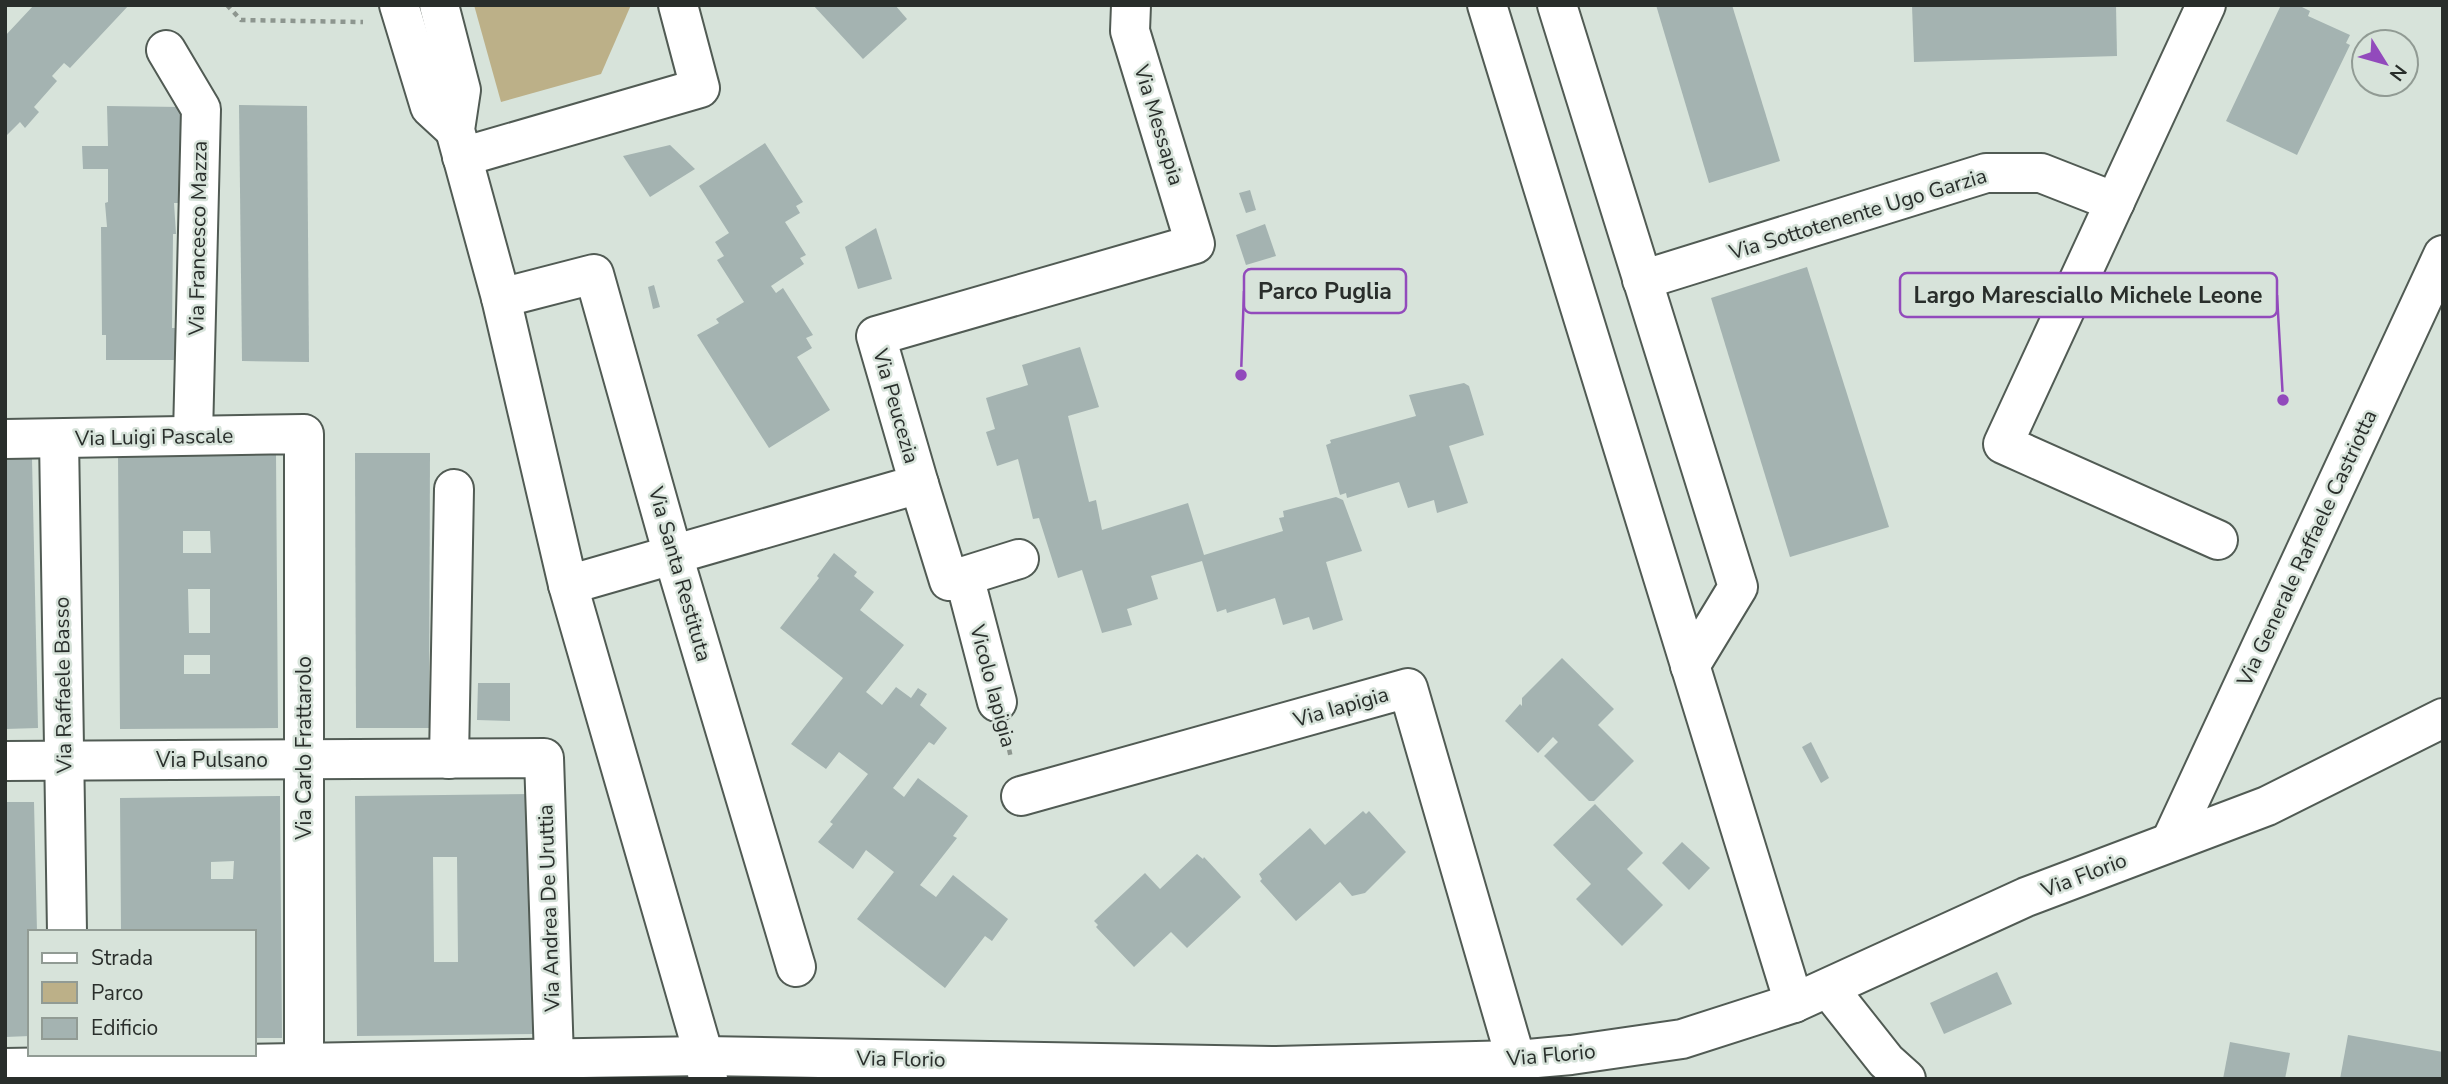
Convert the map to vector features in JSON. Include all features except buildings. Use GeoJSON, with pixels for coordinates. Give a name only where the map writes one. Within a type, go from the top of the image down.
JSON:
{"type":"FeatureCollection","features":[{"type":"Feature","properties":{"kind":"street"},"geometry":{"type":"LineString","coordinates":[[439,5],[461,90],[458,143],[501,298],[568,585],[706,1067]]}},
{"type":"Feature","properties":{"kind":"street"},"geometry":{"type":"LineString","coordinates":[[458,143],[700,88],[678,5]]}},
{"type":"Feature","properties":{"kind":"street","name":"Via Messapia"},"geometry":{"type":"LineString","coordinates":[[1131,5],[1130,31],[1195,244]]}},
{"type":"Feature","properties":{"kind":"street"},"geometry":{"type":"LineString","coordinates":[[1487,5],[1794,1003]]}},
{"type":"Feature","properties":{"kind":"street"},"geometry":{"type":"LineString","coordinates":[[1557,5],[1738,587],[1690,666]]}},
{"type":"Feature","properties":{"kind":"street"},"geometry":{"type":"LineString","coordinates":[[2206,5],[2003,444],[2218,540]]}},
{"type":"Feature","properties":{"kind":"street"},"geometry":{"type":"LineString","coordinates":[[387,14],[430,107],[458,143]]}},
{"type":"Feature","properties":{"kind":"street","name":"Via Francesco Mazza"},"geometry":{"type":"LineString","coordinates":[[166,50],[201,109],[193,435]]}},
{"type":"Feature","properties":{"kind":"street","name":"Via Sottotenente Ugo Garzia"},"geometry":{"type":"LineString","coordinates":[[1642,280],[1986,173],[2042,173],[2115,202]]}},
{"type":"Feature","properties":{"kind":"street","name":"Via Peucezia"},"geometry":{"type":"LineString","coordinates":[[568,585],[919,484],[876,336],[1195,244]]}},
{"type":"Feature","properties":{"kind":"street","name":"Via Generale Raffaele Castriotta"},"geometry":{"type":"LineString","coordinates":[[2171,841],[2443,255]]}},
{"type":"Feature","properties":{"kind":"street","name":"Via Santa Restituta"},"geometry":{"type":"LineString","coordinates":[[501,298],[594,274],[673,555],[796,967]]}},
{"type":"Feature","properties":{"kind":"street","name":"Via Luigi Pascale"},"geometry":{"type":"LineString","coordinates":[[5,439],[304,434]]}},
{"type":"Feature","properties":{"kind":"street","name":"Via Carlo Frattarolo"},"geometry":{"type":"LineString","coordinates":[[304,434],[304,1063]]}},
{"type":"Feature","properties":{"kind":"street","name":"Via Raffaele Basso"},"geometry":{"type":"LineString","coordinates":[[59,439],[67,930]]}},
{"type":"Feature","properties":{"kind":"street"},"geometry":{"type":"LineString","coordinates":[[919,484],[949,580],[1019,559]]}},
{"type":"Feature","properties":{"kind":"street"},"geometry":{"type":"LineString","coordinates":[[449,759],[454,489]]}},
{"type":"Feature","properties":{"kind":"street","name":"Vicolo Iapigia"},"geometry":{"type":"LineString","coordinates":[[964,576],[997,702]]}},
{"type":"Feature","properties":{"kind":"street","name":"Via Iapigia"},"geometry":{"type":"LineString","coordinates":[[1021,796],[1408,688],[1516,1060]]}},
{"type":"Feature","properties":{"kind":"street","name":"Via Florio"},"geometry":{"type":"LineString","coordinates":[[5,1068],[69,1060],[304,1063],[554,1058],[706,1067],[1277,1072],[1516,1060],[1682,1040],[1829,989],[2026,897],[2267,806],[2443,718]]}},
{"type":"Feature","properties":{"kind":"street","name":"Via Pulsano"},"geometry":{"type":"LineString","coordinates":[[5,761],[544,758]]}},
{"type":"Feature","properties":{"kind":"street","name":"Via Andrea De Uruttia"},"geometry":{"type":"LineString","coordinates":[[544,758],[554,1058]]}},
{"type":"Feature","properties":{"kind":"street"},"geometry":{"type":"LineString","coordinates":[[1829,989],[1886,1061],[1906,1079]]}},
{"type":"Feature","properties":{"kind":"path"},"geometry":{"type":"LineString","coordinates":[[227,5],[241,20],[387,14]]}},
{"type":"Feature","properties":{"kind":"path","name":"Vicolo Iapigia"},"geometry":{"type":"LineString","coordinates":[[997,702],[1021,796]]}},
{"type":"Feature","properties":{"kind":"green space"},"geometry":{"type":"Polygon","coordinates":[[[474,5],[631,5],[601,74],[501,102],[474,5]]]}},
{"type":"Feature","properties":{"kind":"place","name":"Parco Puglia"},"geometry":{"type":"Point","coordinates":[1241,375]}},
{"type":"Feature","properties":{"kind":"place","name":"Largo Maresciallo Michele Leone"},"geometry":{"type":"Point","coordinates":[2283,400]}}]}
